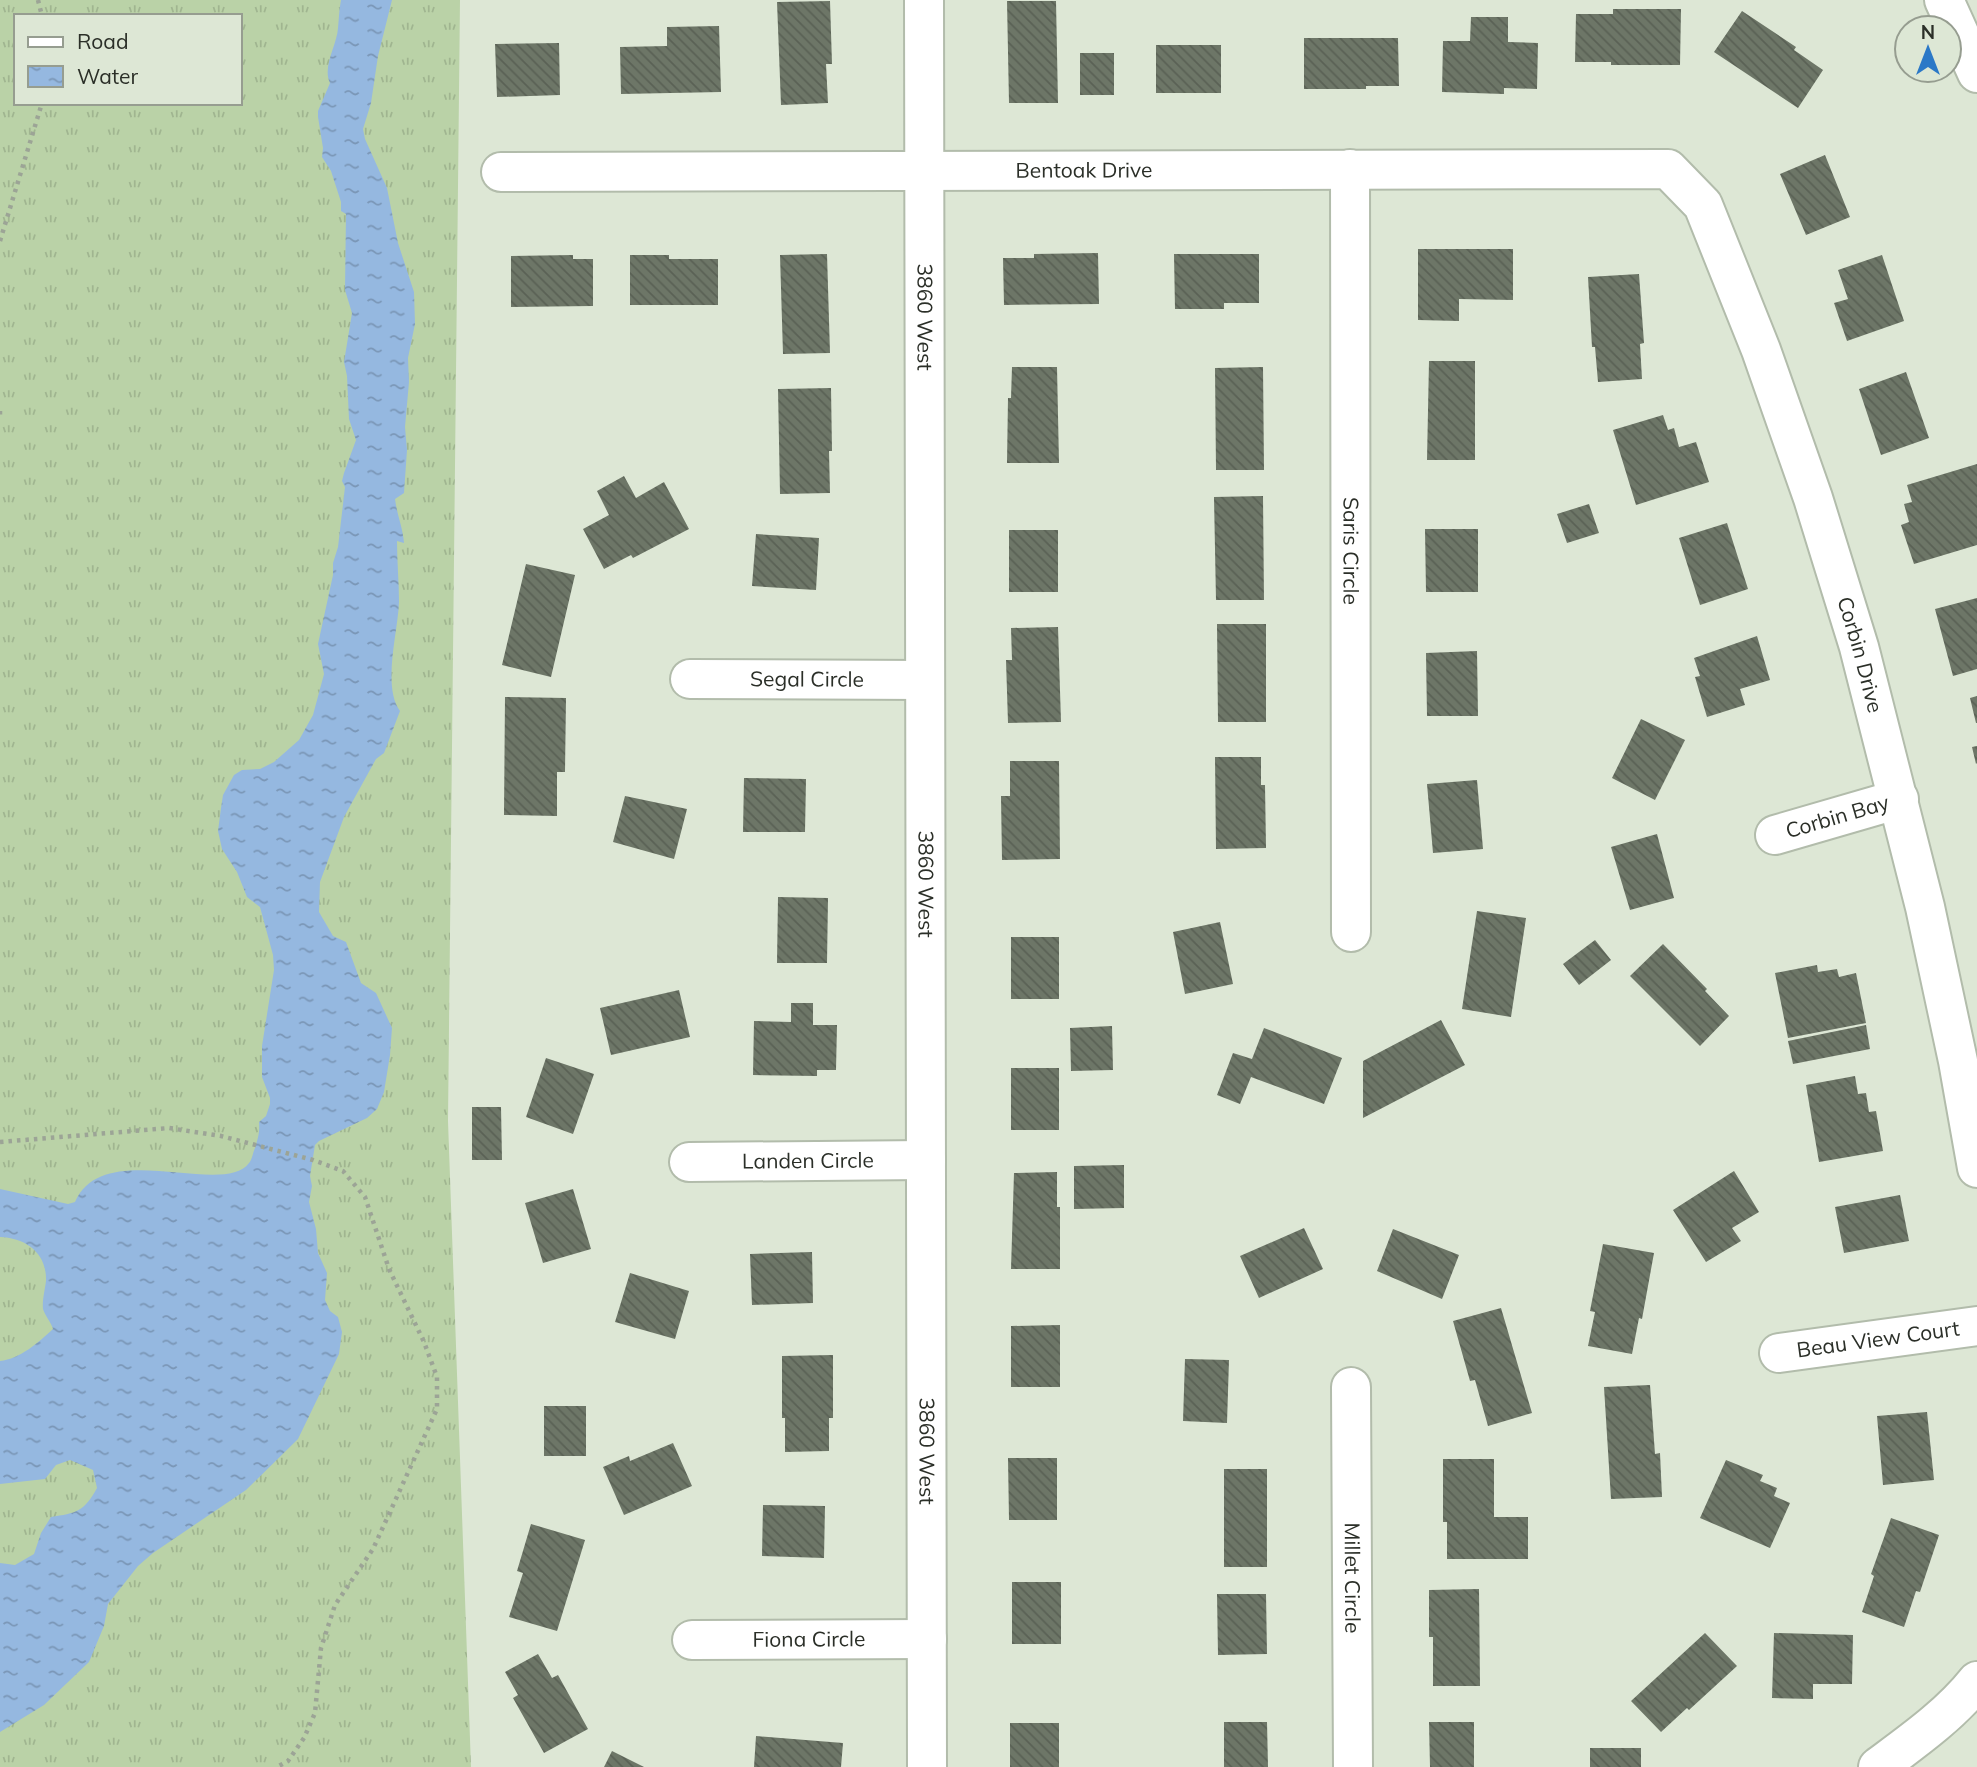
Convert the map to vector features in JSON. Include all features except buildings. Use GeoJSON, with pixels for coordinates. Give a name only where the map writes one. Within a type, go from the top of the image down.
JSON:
{"type":"FeatureCollection","features":[{"type":"Feature","properties":{"kind":"main road","name":"3860 West"},"geometry":{"type":"LineString","coordinates":[[924,0],[928,1767]]}},
{"type":"Feature","properties":{"kind":"main road"},"geometry":{"type":"LineString","coordinates":[[1944,0],[1977,73]]}},
{"type":"Feature","properties":{"kind":"main road","name":"Saris Circle"},"geometry":{"type":"LineString","coordinates":[[1350,169],[1351,932]]}},
{"type":"Feature","properties":{"kind":"main road","name":"Bentoak Drive"},"geometry":{"type":"LineString","coordinates":[[500,172],[1668,169]]}},
{"type":"Feature","properties":{"kind":"main road","name":"Corbin Drive"},"geometry":{"type":"LineString","coordinates":[[1668,169],[1703,205],[1761,350],[1859,647],[1926,907],[1977,1168]]}},
{"type":"Feature","properties":{"kind":"main road","name":"Segal Circle"},"geometry":{"type":"LineString","coordinates":[[690,679],[925,680]]}},
{"type":"Feature","properties":{"kind":"main road","name":"Corbin Bay"},"geometry":{"type":"LineString","coordinates":[[1776,835],[1899,799]]}},
{"type":"Feature","properties":{"kind":"main road","name":"Landen Circle"},"geometry":{"type":"LineString","coordinates":[[690,1161],[926,1160]]}},
{"type":"Feature","properties":{"kind":"main road","name":"Beau View Court"},"geometry":{"type":"LineString","coordinates":[[1779,1353],[1977,1326]]}},
{"type":"Feature","properties":{"kind":"main road","name":"Millet Circle"},"geometry":{"type":"LineString","coordinates":[[1351,1387],[1353,1767]]}},
{"type":"Feature","properties":{"kind":"main road","name":"Fiona Circle"},"geometry":{"type":"LineString","coordinates":[[692,1640],[927,1639]]}},
{"type":"Feature","properties":{"kind":"main road"},"geometry":{"type":"LineString","coordinates":[[1878,1767],[1921,1735],[1966,1695],[1977,1681]]}},
{"type":"Feature","properties":{"kind":"path"},"geometry":{"type":"LineString","coordinates":[[0,241],[41,105]]}},
{"type":"Feature","properties":{"kind":"path"},"geometry":{"type":"LineString","coordinates":[[0,411],[0,417]]}},
{"type":"Feature","properties":{"kind":"path"},"geometry":{"type":"LineString","coordinates":[[0,1142],[169,1128],[251,1143],[313,1160],[343,1171],[365,1197],[389,1269],[424,1342],[437,1377],[437,1409],[373,1549],[335,1605],[321,1648],[315,1713],[304,1738],[288,1761],[277,1767]]}},
{"type":"Feature","properties":{"kind":"green space"},"geometry":{"type":"Polygon","coordinates":[[[0,0],[460,0],[448,1121],[471,1767],[0,1767],[0,0]]]}},
{"type":"Feature","properties":{"kind":"water"},"geometry":{"type":"Polygon","coordinates":[[[341,0],[392,0],[378,56],[371,103],[363,129],[387,188],[398,243],[414,292],[415,324],[408,358],[404,493],[395,499],[404,543],[397,541],[399,602],[392,658],[392,688],[400,711],[384,753],[376,759],[344,817],[320,882],[319,912],[333,936],[346,942],[361,983],[376,993],[392,1028],[384,1092],[377,1109],[367,1118],[315,1145],[309,1202],[316,1229],[318,1253],[327,1273],[325,1300],[330,1311],[338,1317],[342,1332],[339,1354],[298,1439],[246,1490],[138,1566],[108,1604],[104,1626],[89,1662],[44,1705],[0,1732],[0,1563],[15,1565],[34,1554],[41,1533],[51,1517],[83,1507],[97,1488],[93,1470],[70,1460],[56,1465],[45,1479],[0,1484],[0,1361],[22,1353],[53,1329],[43,1309],[46,1281],[39,1255],[18,1240],[0,1237],[0,1189],[68,1204],[75,1202],[89,1183],[110,1173],[136,1170],[215,1175],[235,1172],[251,1160],[259,1122],[266,1116],[270,1104],[262,1077],[262,1046],[274,970],[273,955],[260,907],[247,897],[237,872],[222,849],[218,831],[223,795],[234,775],[242,770],[260,769],[274,762],[299,740],[313,715],[324,674],[318,644],[338,547],[345,487],[342,481],[356,440],[349,419],[344,362],[352,313],[345,290],[346,214],[341,211],[341,202],[331,171],[322,157],[318,117],[330,83],[328,70],[337,35],[341,0]]]}}]}
